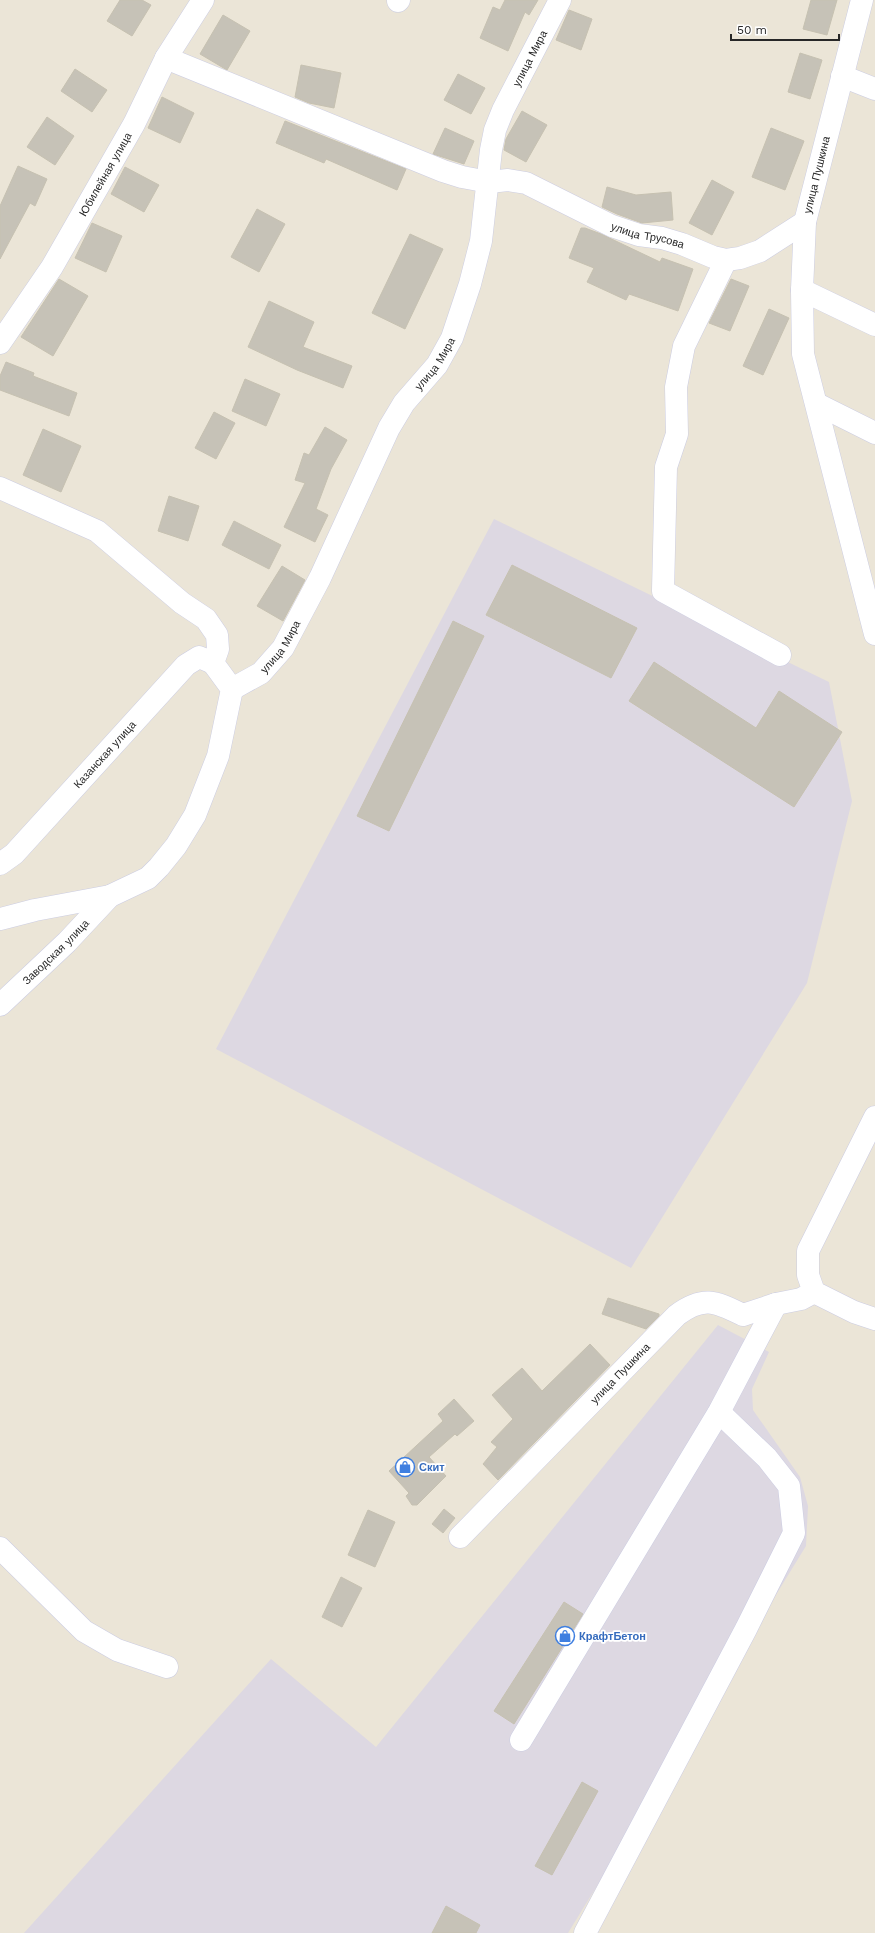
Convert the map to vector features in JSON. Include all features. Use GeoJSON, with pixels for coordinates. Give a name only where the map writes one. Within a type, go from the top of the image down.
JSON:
{"type":"FeatureCollection","features":[{"type":"Feature","properties":{"kind":"street","name":"Юбилейная улица"},"geometry":{"type":"LineString","coordinates":[[0,343],[52,267],[134,124],[166,58],[203,0]]}},
{"type":"Feature","properties":{"kind":"street","name":"улица Мира"},"geometry":{"type":"LineString","coordinates":[[232,689],[260,673],[284,648],[320,578],[389,428],[404,403],[437,365],[452,338],[470,284],[481,241],[491,150],[495,130],[503,110],[560,0]]}},
{"type":"Feature","properties":{"kind":"street","name":"улица Пушкина"},"geometry":{"type":"LineString","coordinates":[[862,0],[805,222],[802,290],[803,354],[875,634]]}},
{"type":"Feature","properties":{"kind":"street","name":"улица Трусова"},"geometry":{"type":"LineString","coordinates":[[166,58],[443,171],[462,177],[488,182],[508,180],[526,183],[612,226],[639,235],[662,238],[682,244],[713,257],[726,260],[740,258],[760,251],[805,222]]}},
{"type":"Feature","properties":{"kind":"street"},"geometry":{"type":"LineString","coordinates":[[842,76],[875,89]]}},
{"type":"Feature","properties":{"kind":"street"},"geometry":{"type":"LineString","coordinates":[[726,260],[684,346],[676,386],[677,434],[666,467],[663,592],[780,655]]}},
{"type":"Feature","properties":{"kind":"street"},"geometry":{"type":"LineString","coordinates":[[802,290],[875,324]]}},
{"type":"Feature","properties":{"kind":"street"},"geometry":{"type":"LineString","coordinates":[[817,404],[875,432]]}},
{"type":"Feature","properties":{"kind":"street"},"geometry":{"type":"LineString","coordinates":[[0,488],[97,531],[182,603],[206,618],[217,635],[218,649],[212,663],[232,689],[218,756],[195,815],[176,846],[148,878],[110,896],[35,910],[0,919]]}},
{"type":"Feature","properties":{"kind":"street","name":"Казанская улица"},"geometry":{"type":"LineString","coordinates":[[0,864],[14,854],[186,664],[199,657],[212,663]]}},
{"type":"Feature","properties":{"kind":"street","name":"Заводская улица"},"geometry":{"type":"LineString","coordinates":[[0,1005],[67,942],[110,896]]}},
{"type":"Feature","properties":{"kind":"street"},"geometry":{"type":"LineString","coordinates":[[875,1117],[808,1251],[808,1275],[814,1292],[854,1312],[875,1319]]}},
{"type":"Feature","properties":{"kind":"street","name":"улица Пушкина"},"geometry":{"type":"LineString","coordinates":[[460,1537],[683,1310],[700,1302],[718,1303],[743,1315],[776,1304],[800,1299],[814,1292]]}},
{"type":"Feature","properties":{"kind":"street"},"geometry":{"type":"LineString","coordinates":[[521,1740],[718,1412],[776,1304]]}},
{"type":"Feature","properties":{"kind":"street"},"geometry":{"type":"LineString","coordinates":[[585,1933],[746,1629],[794,1533],[789,1486],[767,1458],[718,1412]]}},
{"type":"Feature","properties":{"kind":"street"},"geometry":{"type":"LineString","coordinates":[[0,1548],[84,1631],[117,1650],[167,1667]]}},
{"type":"Feature","properties":{"kind":"shaded area"},"geometry":{"type":"Polygon","coordinates":[[[494,519],[829,682],[852,801],[807,983],[631,1268],[216,1049],[494,519]]]}},
{"type":"Feature","properties":{"kind":"shaded area"},"geometry":{"type":"Polygon","coordinates":[[[718,1325],[769,1352],[752,1389],[753,1410],[800,1477],[808,1506],[806,1546],[568,1933],[24,1933],[271,1659],[376,1747],[718,1325]]]}},
{"type":"Feature","properties":{"kind":"building"},"geometry":{"type":"Polygon","coordinates":[[[120,0],[142,0],[151,5],[132,36],[107,21],[120,0]]]}},
{"type":"Feature","properties":{"kind":"building"},"geometry":{"type":"Polygon","coordinates":[[[505,0],[538,0],[529,15],[525,12],[508,51],[480,38],[493,7],[500,10],[505,0]]]}},
{"type":"Feature","properties":{"kind":"building"},"geometry":{"type":"Polygon","coordinates":[[[811,0],[837,0],[827,35],[803,29],[811,0]]]}},
{"type":"Feature","properties":{"kind":"building"},"geometry":{"type":"Polygon","coordinates":[[[569,10],[592,19],[581,50],[556,40],[569,10]]]}},
{"type":"Feature","properties":{"kind":"building"},"geometry":{"type":"Polygon","coordinates":[[[223,15],[250,31],[227,70],[200,54],[223,15]]]}},
{"type":"Feature","properties":{"kind":"building"},"geometry":{"type":"Polygon","coordinates":[[[800,53],[822,60],[810,99],[788,92],[800,53]]]}},
{"type":"Feature","properties":{"kind":"building"},"geometry":{"type":"Polygon","coordinates":[[[301,65],[341,73],[334,108],[309,103],[295,97],[301,65]]]}},
{"type":"Feature","properties":{"kind":"building"},"geometry":{"type":"Polygon","coordinates":[[[75,69],[107,90],[92,112],[61,91],[75,69]]]}},
{"type":"Feature","properties":{"kind":"building"},"geometry":{"type":"Polygon","coordinates":[[[458,74],[485,88],[471,114],[444,100],[458,74]]]}},
{"type":"Feature","properties":{"kind":"building"},"geometry":{"type":"Polygon","coordinates":[[[162,97],[194,113],[180,143],[148,128],[162,97]]]}},
{"type":"Feature","properties":{"kind":"building"},"geometry":{"type":"Polygon","coordinates":[[[522,111],[547,125],[526,162],[504,150],[506,139],[522,111]]]}},
{"type":"Feature","properties":{"kind":"building"},"geometry":{"type":"Polygon","coordinates":[[[47,117],[74,136],[55,165],[27,147],[47,117]]]}},
{"type":"Feature","properties":{"kind":"building"},"geometry":{"type":"Polygon","coordinates":[[[285,121],[406,169],[397,190],[326,159],[324,163],[276,143],[285,121]]]}},
{"type":"Feature","properties":{"kind":"building"},"geometry":{"type":"Polygon","coordinates":[[[445,128],[474,141],[464,164],[433,154],[445,128]]]}},
{"type":"Feature","properties":{"kind":"building"},"geometry":{"type":"Polygon","coordinates":[[[771,128],[804,141],[785,190],[752,177],[771,128]]]}},
{"type":"Feature","properties":{"kind":"building"},"geometry":{"type":"Polygon","coordinates":[[[18,166],[47,179],[35,206],[30,203],[0,259],[0,206],[18,166]]]}},
{"type":"Feature","properties":{"kind":"building"},"geometry":{"type":"Polygon","coordinates":[[[125,167],[159,185],[144,212],[111,194],[125,167]]]}},
{"type":"Feature","properties":{"kind":"building"},"geometry":{"type":"Polygon","coordinates":[[[712,180],[734,192],[712,235],[689,223],[712,180]]]}},
{"type":"Feature","properties":{"kind":"building"},"geometry":{"type":"Polygon","coordinates":[[[607,187],[636,195],[671,192],[673,220],[642,223],[602,207],[607,187]]]}},
{"type":"Feature","properties":{"kind":"building"},"geometry":{"type":"Polygon","coordinates":[[[257,209],[285,224],[259,272],[231,257],[257,209]]]}},
{"type":"Feature","properties":{"kind":"building"},"geometry":{"type":"Polygon","coordinates":[[[92,223],[122,236],[106,272],[75,258],[92,223]]]}},
{"type":"Feature","properties":{"kind":"building"},"geometry":{"type":"Polygon","coordinates":[[[581,228],[601,234],[660,262],[662,258],[693,269],[678,311],[629,294],[626,300],[587,282],[594,268],[569,258],[581,228]]]}},
{"type":"Feature","properties":{"kind":"building"},"geometry":{"type":"Polygon","coordinates":[[[410,234],[443,249],[405,329],[372,313],[410,234]]]}},
{"type":"Feature","properties":{"kind":"building"},"geometry":{"type":"Polygon","coordinates":[[[59,279],[88,296],[53,356],[21,337],[59,279]]]}},
{"type":"Feature","properties":{"kind":"building"},"geometry":{"type":"Polygon","coordinates":[[[731,279],[749,286],[730,331],[709,323],[731,279]]]}},
{"type":"Feature","properties":{"kind":"building"},"geometry":{"type":"Polygon","coordinates":[[[269,301],[314,322],[303,347],[352,366],[343,388],[297,370],[248,347],[269,301]]]}},
{"type":"Feature","properties":{"kind":"building"},"geometry":{"type":"Polygon","coordinates":[[[769,309],[789,318],[763,375],[743,366],[769,309]]]}},
{"type":"Feature","properties":{"kind":"building"},"geometry":{"type":"Polygon","coordinates":[[[6,362],[34,373],[33,376],[77,393],[69,416],[0,390],[0,376],[6,362]]]}},
{"type":"Feature","properties":{"kind":"building"},"geometry":{"type":"Polygon","coordinates":[[[245,379],[280,394],[266,426],[232,411],[245,379]]]}},
{"type":"Feature","properties":{"kind":"building"},"geometry":{"type":"Polygon","coordinates":[[[214,412],[235,423],[216,459],[195,448],[214,412]]]}},
{"type":"Feature","properties":{"kind":"building"},"geometry":{"type":"Polygon","coordinates":[[[325,427],[347,440],[331,469],[316,509],[328,515],[315,542],[284,527],[305,483],[295,480],[304,453],[309,455],[325,427]]]}},
{"type":"Feature","properties":{"kind":"building"},"geometry":{"type":"Polygon","coordinates":[[[43,429],[81,446],[61,492],[23,475],[43,429]]]}},
{"type":"Feature","properties":{"kind":"building"},"geometry":{"type":"Polygon","coordinates":[[[169,496],[199,506],[188,541],[158,531],[169,496]]]}},
{"type":"Feature","properties":{"kind":"building"},"geometry":{"type":"Polygon","coordinates":[[[234,521],[281,545],[269,569],[222,545],[234,521]]]}},
{"type":"Feature","properties":{"kind":"building"},"geometry":{"type":"Polygon","coordinates":[[[512,565],[637,628],[611,678],[486,615],[512,565]]]}},
{"type":"Feature","properties":{"kind":"building"},"geometry":{"type":"Polygon","coordinates":[[[282,566],[305,580],[283,621],[257,606],[282,566]]]}},
{"type":"Feature","properties":{"kind":"building"},"geometry":{"type":"Polygon","coordinates":[[[453,621],[484,636],[389,831],[357,816],[453,621]]]}},
{"type":"Feature","properties":{"kind":"building"},"geometry":{"type":"Polygon","coordinates":[[[654,662],[756,728],[779,691],[842,732],[794,807],[629,701],[654,662]]]}},
{"type":"Feature","properties":{"kind":"building"},"geometry":{"type":"Polygon","coordinates":[[[608,1298],[659,1314],[659,1316],[646,1329],[602,1314],[608,1298]]]}},
{"type":"Feature","properties":{"kind":"building"},"geometry":{"type":"Polygon","coordinates":[[[590,1344],[610,1365],[498,1480],[483,1464],[497,1447],[491,1442],[513,1419],[492,1395],[522,1368],[542,1391],[590,1344]]]}},
{"type":"Feature","properties":{"kind":"building"},"geometry":{"type":"Polygon","coordinates":[[[454,1399],[474,1421],[457,1436],[455,1434],[429,1457],[446,1476],[417,1505],[412,1505],[406,1496],[409,1493],[389,1471],[443,1421],[438,1414],[454,1399]]]}},
{"type":"Feature","properties":{"kind":"building"},"geometry":{"type":"Polygon","coordinates":[[[444,1509],[455,1518],[443,1533],[432,1524],[444,1509]]]}},
{"type":"Feature","properties":{"kind":"building"},"geometry":{"type":"Polygon","coordinates":[[[368,1510],[395,1522],[375,1567],[348,1555],[368,1510]]]}},
{"type":"Feature","properties":{"kind":"building"},"geometry":{"type":"Polygon","coordinates":[[[341,1577],[362,1588],[342,1627],[322,1617],[341,1577]]]}},
{"type":"Feature","properties":{"kind":"building"},"geometry":{"type":"Polygon","coordinates":[[[564,1602],[583,1614],[514,1724],[494,1711],[564,1602]]]}},
{"type":"Feature","properties":{"kind":"building"},"geometry":{"type":"Polygon","coordinates":[[[582,1782],[598,1791],[552,1875],[535,1866],[582,1782]]]}},
{"type":"Feature","properties":{"kind":"building"},"geometry":{"type":"Polygon","coordinates":[[[446,1906],[480,1925],[476,1933],[432,1933],[446,1906]]]}},
{"type":"Feature","properties":{"kind":"place","name":"Скит"},"geometry":{"type":"Point","coordinates":[405,1467]}},
{"type":"Feature","properties":{"kind":"place","name":"КрафтБетон"},"geometry":{"type":"Point","coordinates":[565,1636]}}]}
